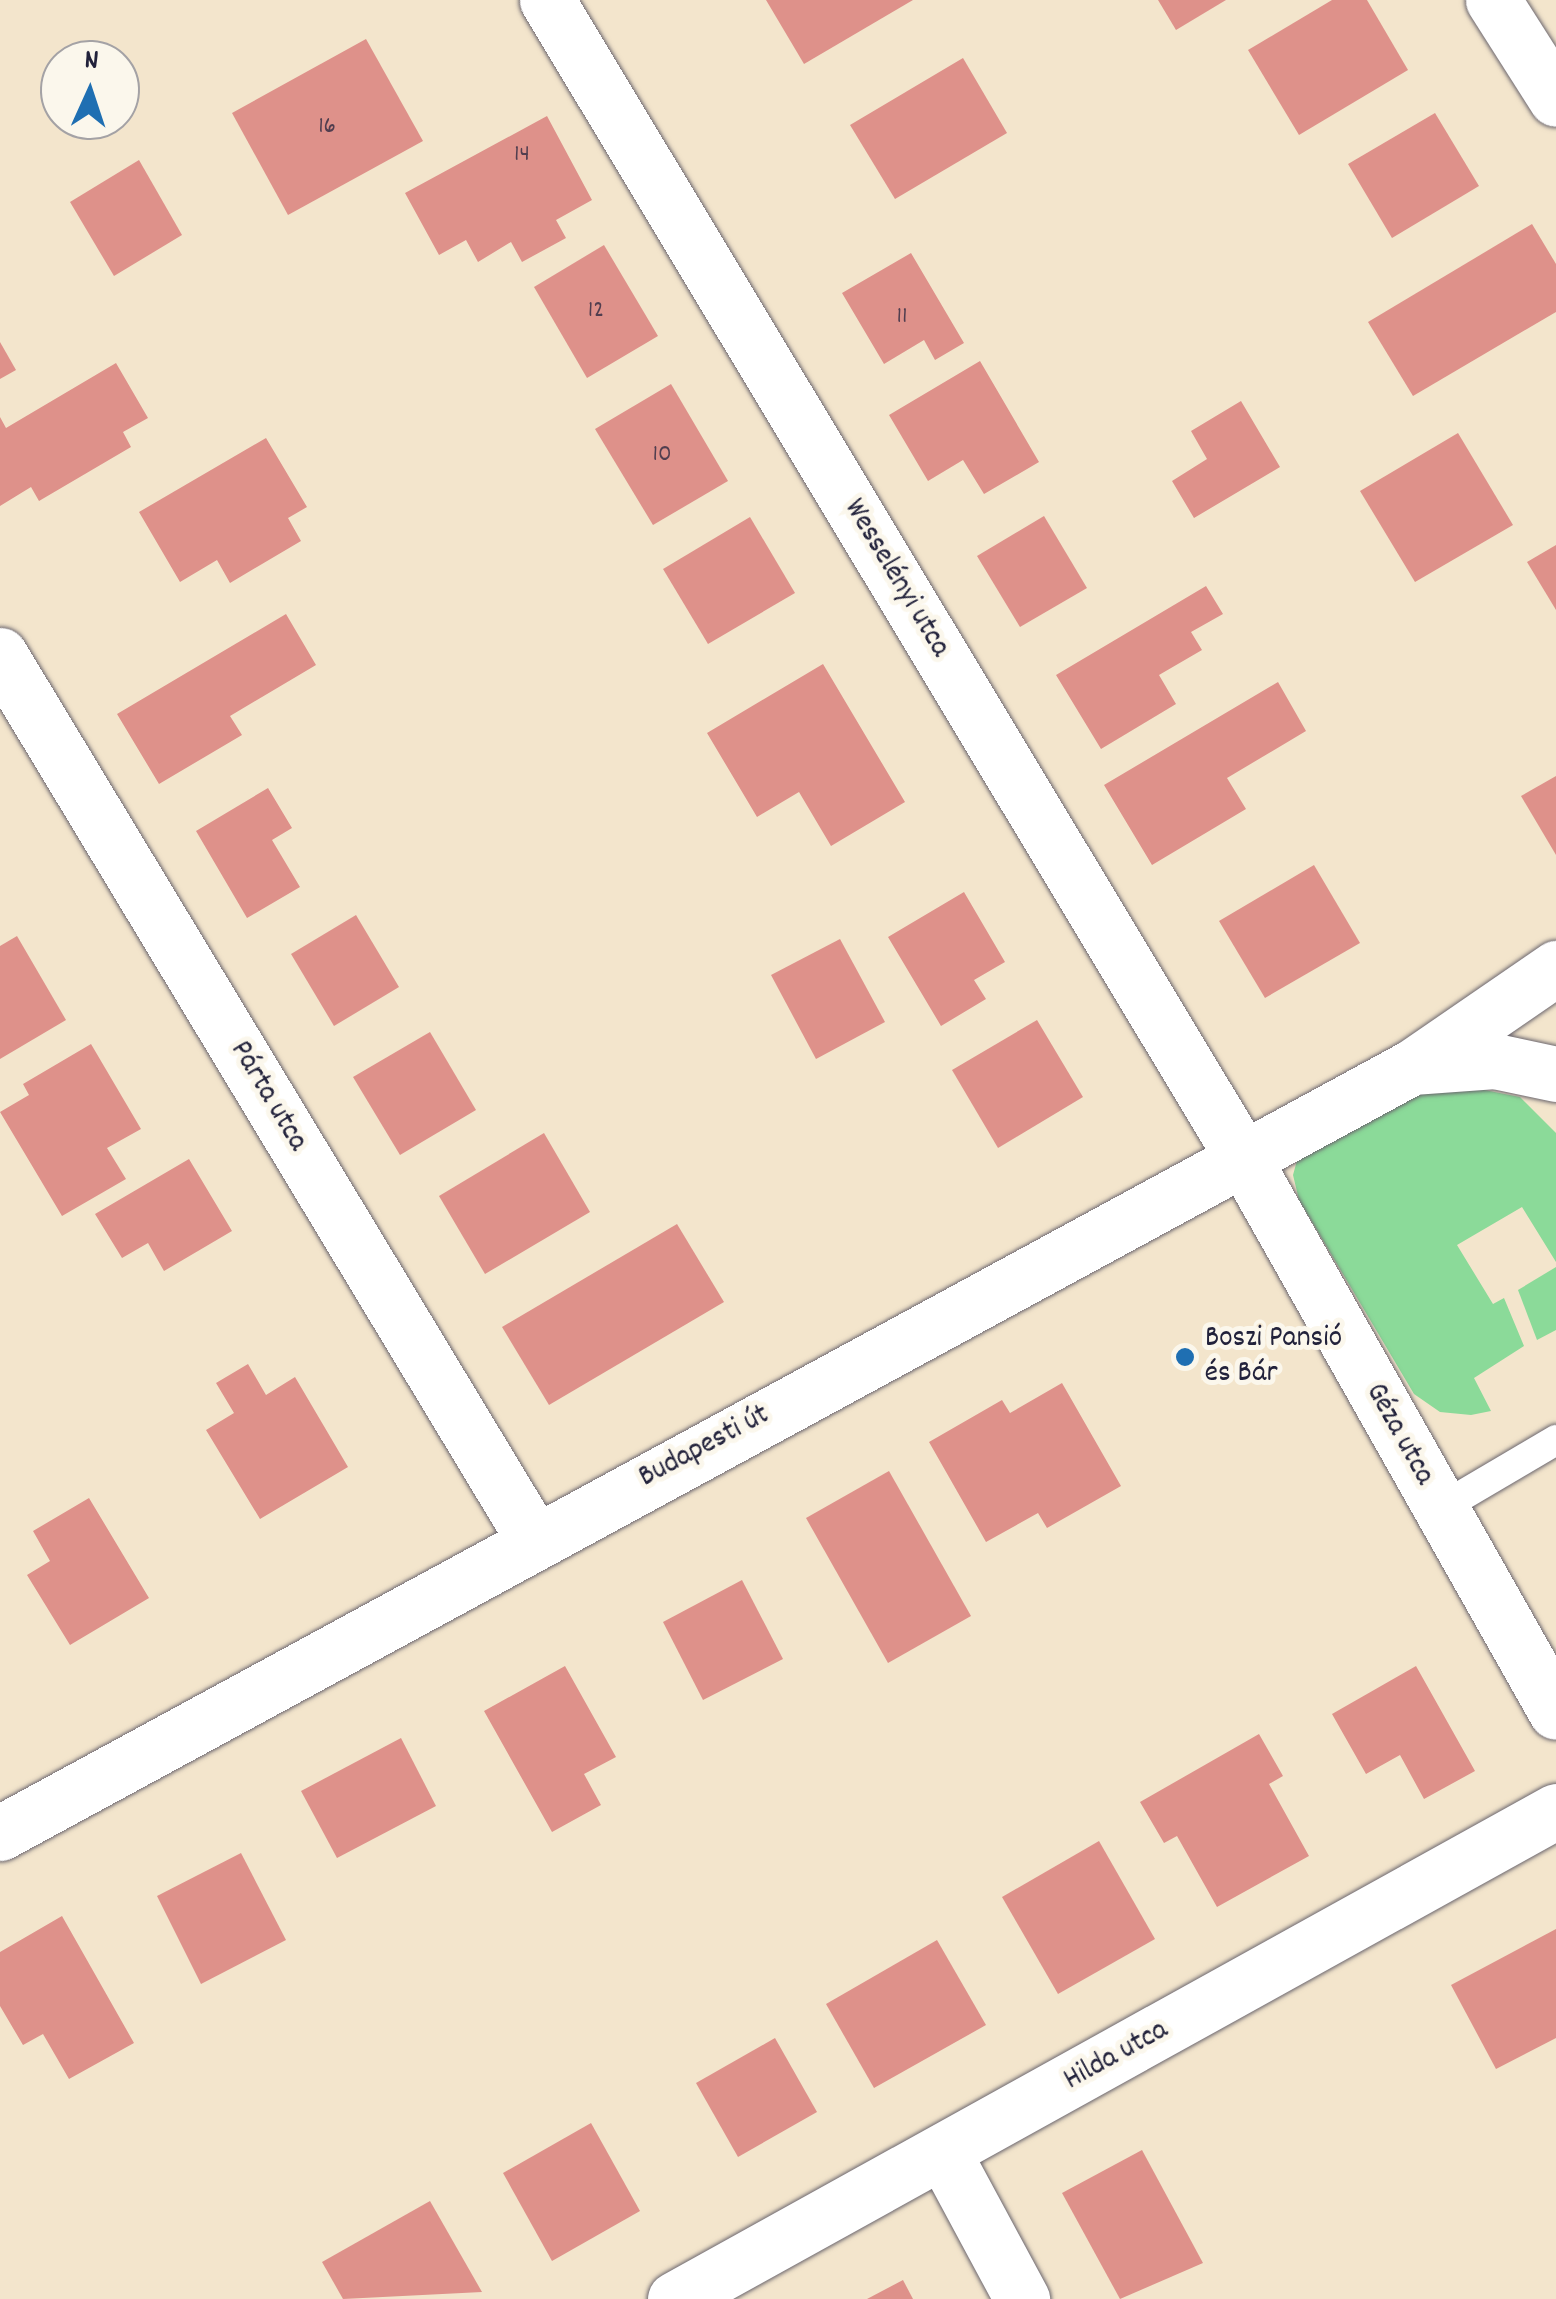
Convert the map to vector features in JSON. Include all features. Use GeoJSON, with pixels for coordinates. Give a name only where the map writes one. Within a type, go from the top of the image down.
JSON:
{"type":"FeatureCollection","features":[{"type":"Feature","properties":{"kind":"street","name":"Wesselényi utca"},"geometry":{"type":"LineString","coordinates":[[547,0],[1242,1158]]}},
{"type":"Feature","properties":{"kind":"street"},"geometry":{"type":"LineString","coordinates":[[1493,0],[1556,99]]}},
{"type":"Feature","properties":{"kind":"street","name":"Párta utca"},"geometry":{"type":"LineString","coordinates":[[0,655],[534,1540]]}},
{"type":"Feature","properties":{"kind":"street","name":"Budapesti út"},"geometry":{"type":"LineString","coordinates":[[0,1833],[534,1540],[1412,1068],[1511,990],[1556,968]]}},
{"type":"Feature","properties":{"kind":"street","name":"Budapesti út"},"geometry":{"type":"LineString","coordinates":[[1412,1068],[1496,1062],[1556,1074]]}},
{"type":"Feature","properties":{"kind":"street","name":"Géza utca"},"geometry":{"type":"LineString","coordinates":[[1242,1158],[1556,1712]]}},
{"type":"Feature","properties":{"kind":"street","name":"Hilda utca"},"geometry":{"type":"LineString","coordinates":[[675,2299],[944,2154],[1556,1811]]}},
{"type":"Feature","properties":{"kind":"street"},"geometry":{"type":"LineString","coordinates":[[944,2154],[1022,2299]]}},
{"type":"Feature","properties":{"kind":"lane"},"geometry":{"type":"LineString","coordinates":[[1440,1510],[1556,1440]]}},
{"type":"Feature","properties":{"kind":"green space"},"geometry":{"type":"Polygon","coordinates":[[[1434,1080],[1520,1097],[1556,1133],[1556,1262],[1522,1207],[1457,1245],[1493,1304],[1504,1298],[1524,1346],[1474,1378],[1491,1411],[1471,1415],[1440,1412],[1414,1394],[1299,1200],[1293,1175],[1301,1146],[1434,1080]]]}},
{"type":"Feature","properties":{"kind":"green space"},"geometry":{"type":"Polygon","coordinates":[[[1556,1267],[1556,1330],[1537,1340],[1518,1290],[1556,1267]]]}},
{"type":"Feature","properties":{"kind":"building"},"geometry":{"type":"Polygon","coordinates":[[[766,0],[913,0],[804,64],[766,0]]]}},
{"type":"Feature","properties":{"kind":"building"},"geometry":{"type":"Polygon","coordinates":[[[1158,0],[1226,0],[1176,30],[1158,0]]]}},
{"type":"Feature","properties":{"kind":"building"},"geometry":{"type":"Polygon","coordinates":[[[1332,0],[1367,0],[1408,70],[1299,135],[1248,50],[1332,0]]]}},
{"type":"Feature","properties":{"kind":"building"},"geometry":{"type":"Polygon","coordinates":[[[366,39],[423,141],[288,215],[232,113],[366,39]]]}},
{"type":"Feature","properties":{"kind":"building"},"geometry":{"type":"Polygon","coordinates":[[[963,58],[1007,133],[895,199],[850,125],[963,58]]]}},
{"type":"Feature","properties":{"kind":"building"},"geometry":{"type":"Polygon","coordinates":[[[1435,113],[1479,186],[1392,238],[1348,164],[1435,113]]]}},
{"type":"Feature","properties":{"kind":"building"},"geometry":{"type":"Polygon","coordinates":[[[547,116],[592,200],[556,220],[566,238],[522,262],[511,242],[478,262],[466,240],[439,255],[405,193],[547,116]]]}},
{"type":"Feature","properties":{"kind":"building"},"geometry":{"type":"Polygon","coordinates":[[[139,160],[182,235],[114,276],[70,202],[139,160]]]}},
{"type":"Feature","properties":{"kind":"building"},"geometry":{"type":"Polygon","coordinates":[[[1532,224],[1556,264],[1556,312],[1413,396],[1368,322],[1532,224]]]}},
{"type":"Feature","properties":{"kind":"building"},"geometry":{"type":"Polygon","coordinates":[[[604,245],[658,336],[587,378],[534,287],[604,245]]]}},
{"type":"Feature","properties":{"kind":"building"},"geometry":{"type":"Polygon","coordinates":[[[911,253],[964,343],[935,360],[924,340],[884,364],[842,293],[911,253]]]}},
{"type":"Feature","properties":{"kind":"building"},"geometry":{"type":"Polygon","coordinates":[[[0,342],[16,370],[0,379],[0,342]]]}},
{"type":"Feature","properties":{"kind":"building"},"geometry":{"type":"Polygon","coordinates":[[[980,361],[1039,462],[984,494],[963,460],[928,481],[889,415],[980,361]]]}},
{"type":"Feature","properties":{"kind":"building"},"geometry":{"type":"Polygon","coordinates":[[[116,363],[148,418],[123,432],[131,447],[39,501],[31,487],[0,506],[0,417],[6,428],[116,363]]]}},
{"type":"Feature","properties":{"kind":"building"},"geometry":{"type":"Polygon","coordinates":[[[671,384],[728,481],[653,525],[595,429],[671,384]]]}},
{"type":"Feature","properties":{"kind":"building"},"geometry":{"type":"Polygon","coordinates":[[[1241,401],[1280,467],[1194,518],[1172,481],[1207,459],[1191,431],[1241,401]]]}},
{"type":"Feature","properties":{"kind":"building"},"geometry":{"type":"Polygon","coordinates":[[[1458,433],[1513,525],[1415,582],[1360,491],[1458,433]]]}},
{"type":"Feature","properties":{"kind":"building"},"geometry":{"type":"Polygon","coordinates":[[[266,438],[307,507],[288,518],[301,541],[230,583],[217,560],[180,582],[139,512],[266,438]]]}},
{"type":"Feature","properties":{"kind":"building"},"geometry":{"type":"Polygon","coordinates":[[[1044,516],[1087,588],[1020,627],[977,556],[1044,516]]]}},
{"type":"Feature","properties":{"kind":"building"},"geometry":{"type":"Polygon","coordinates":[[[750,517],[795,593],[708,644],[663,569],[750,517]]]}},
{"type":"Feature","properties":{"kind":"building"},"geometry":{"type":"Polygon","coordinates":[[[1556,545],[1556,610],[1527,562],[1556,545]]]}},
{"type":"Feature","properties":{"kind":"building"},"geometry":{"type":"Polygon","coordinates":[[[1206,586],[1223,614],[1191,632],[1202,650],[1159,675],[1176,704],[1101,749],[1056,675],[1206,586]]]}},
{"type":"Feature","properties":{"kind":"building"},"geometry":{"type":"Polygon","coordinates":[[[286,614],[316,665],[230,716],[242,735],[159,784],[117,714],[286,614]]]}},
{"type":"Feature","properties":{"kind":"building"},"geometry":{"type":"Polygon","coordinates":[[[823,664],[905,802],[831,846],[799,792],[757,817],[707,733],[823,664]]]}},
{"type":"Feature","properties":{"kind":"building"},"geometry":{"type":"Polygon","coordinates":[[[1278,682],[1306,731],[1227,778],[1246,809],[1152,865],[1104,785],[1278,682]]]}},
{"type":"Feature","properties":{"kind":"building"},"geometry":{"type":"Polygon","coordinates":[[[1556,776],[1556,855],[1521,796],[1556,776]]]}},
{"type":"Feature","properties":{"kind":"building"},"geometry":{"type":"Polygon","coordinates":[[[268,788],[292,828],[272,840],[300,887],[247,918],[196,831],[268,788]]]}},
{"type":"Feature","properties":{"kind":"building"},"geometry":{"type":"Polygon","coordinates":[[[1314,865],[1360,943],[1265,998],[1219,921],[1314,865]]]}},
{"type":"Feature","properties":{"kind":"building"},"geometry":{"type":"Polygon","coordinates":[[[964,892],[1005,962],[974,980],[986,999],[941,1026],[888,937],[964,892]]]}},
{"type":"Feature","properties":{"kind":"building"},"geometry":{"type":"Polygon","coordinates":[[[356,915],[399,987],[334,1026],[291,954],[356,915]]]}},
{"type":"Feature","properties":{"kind":"building"},"geometry":{"type":"Polygon","coordinates":[[[17,936],[66,1020],[0,1059],[0,946],[17,936]]]}},
{"type":"Feature","properties":{"kind":"building"},"geometry":{"type":"Polygon","coordinates":[[[840,939],[885,1022],[816,1059],[771,975],[840,939]]]}},
{"type":"Feature","properties":{"kind":"building"},"geometry":{"type":"Polygon","coordinates":[[[1037,1020],[1083,1097],[998,1148],[952,1070],[1037,1020]]]}},
{"type":"Feature","properties":{"kind":"building"},"geometry":{"type":"Polygon","coordinates":[[[430,1032],[476,1110],[400,1155],[353,1077],[430,1032]]]}},
{"type":"Feature","properties":{"kind":"building"},"geometry":{"type":"Polygon","coordinates":[[[91,1044],[141,1129],[107,1148],[126,1179],[62,1216],[0,1112],[29,1095],[23,1084],[91,1044]]]}},
{"type":"Feature","properties":{"kind":"building"},"geometry":{"type":"Polygon","coordinates":[[[544,1133],[590,1212],[485,1274],[439,1196],[544,1133]]]}},
{"type":"Feature","properties":{"kind":"building"},"geometry":{"type":"Polygon","coordinates":[[[189,1159],[232,1231],[164,1271],[148,1243],[122,1258],[95,1214],[189,1159]]]}},
{"type":"Feature","properties":{"kind":"building"},"geometry":{"type":"Polygon","coordinates":[[[677,1224],[724,1302],[549,1405],[502,1327],[677,1224]]]}},
{"type":"Feature","properties":{"kind":"building"},"geometry":{"type":"Polygon","coordinates":[[[248,1364],[266,1395],[295,1377],[348,1467],[260,1519],[206,1430],[234,1413],[216,1383],[248,1364]]]}},
{"type":"Feature","properties":{"kind":"building"},"geometry":{"type":"Polygon","coordinates":[[[1062,1383],[1121,1486],[1047,1528],[1038,1513],[986,1542],[929,1442],[1002,1400],[1010,1413],[1062,1383]]]}},
{"type":"Feature","properties":{"kind":"building"},"geometry":{"type":"Polygon","coordinates":[[[889,1471],[971,1616],[888,1663],[806,1518],[889,1471]]]}},
{"type":"Feature","properties":{"kind":"building"},"geometry":{"type":"Polygon","coordinates":[[[89,1498],[149,1598],[70,1645],[27,1575],[50,1561],[33,1531],[89,1498]]]}},
{"type":"Feature","properties":{"kind":"building"},"geometry":{"type":"Polygon","coordinates":[[[742,1580],[783,1659],[703,1700],[663,1622],[742,1580]]]}},
{"type":"Feature","properties":{"kind":"building"},"geometry":{"type":"Polygon","coordinates":[[[565,1666],[616,1757],[584,1774],[601,1805],[552,1832],[484,1711],[565,1666]]]}},
{"type":"Feature","properties":{"kind":"building"},"geometry":{"type":"Polygon","coordinates":[[[1416,1666],[1475,1771],[1424,1799],[1400,1755],[1366,1774],[1332,1714],[1416,1666]]]}},
{"type":"Feature","properties":{"kind":"building"},"geometry":{"type":"Polygon","coordinates":[[[1259,1734],[1283,1776],[1269,1784],[1309,1856],[1217,1907],[1177,1836],[1164,1843],[1140,1802],[1259,1734]]]}},
{"type":"Feature","properties":{"kind":"building"},"geometry":{"type":"Polygon","coordinates":[[[401,1738],[436,1806],[337,1858],[301,1791],[401,1738]]]}},
{"type":"Feature","properties":{"kind":"building"},"geometry":{"type":"Polygon","coordinates":[[[1099,1841],[1155,1939],[1058,1994],[1002,1897],[1099,1841]]]}},
{"type":"Feature","properties":{"kind":"building"},"geometry":{"type":"Polygon","coordinates":[[[241,1853],[286,1940],[201,1984],[157,1896],[241,1853]]]}},
{"type":"Feature","properties":{"kind":"building"},"geometry":{"type":"Polygon","coordinates":[[[62,1916],[134,2043],[69,2079],[43,2034],[23,2045],[0,2006],[0,1952],[62,1916]]]}},
{"type":"Feature","properties":{"kind":"building"},"geometry":{"type":"Polygon","coordinates":[[[1556,1929],[1556,2038],[1496,2069],[1451,1985],[1556,1929]]]}},
{"type":"Feature","properties":{"kind":"building"},"geometry":{"type":"Polygon","coordinates":[[[937,1940],[986,2025],[874,2088],[826,2004],[937,1940]]]}},
{"type":"Feature","properties":{"kind":"building"},"geometry":{"type":"Polygon","coordinates":[[[775,2038],[817,2112],[738,2157],[696,2083],[775,2038]]]}},
{"type":"Feature","properties":{"kind":"building"},"geometry":{"type":"Polygon","coordinates":[[[591,2123],[640,2211],[552,2261],[503,2173],[591,2123]]]}},
{"type":"Feature","properties":{"kind":"building"},"geometry":{"type":"Polygon","coordinates":[[[1142,2150],[1203,2263],[1120,2299],[1062,2193],[1142,2150]]]}},
{"type":"Feature","properties":{"kind":"building"},"geometry":{"type":"Polygon","coordinates":[[[430,2201],[482,2292],[343,2299],[322,2262],[430,2201]]]}},
{"type":"Feature","properties":{"kind":"building"},"geometry":{"type":"Polygon","coordinates":[[[903,2280],[913,2299],[867,2299],[903,2280]]]}},
{"type":"Feature","properties":{"kind":"place","name":"Boszi Pansió és Bár"},"geometry":{"type":"Point","coordinates":[1185,1357]}}]}
